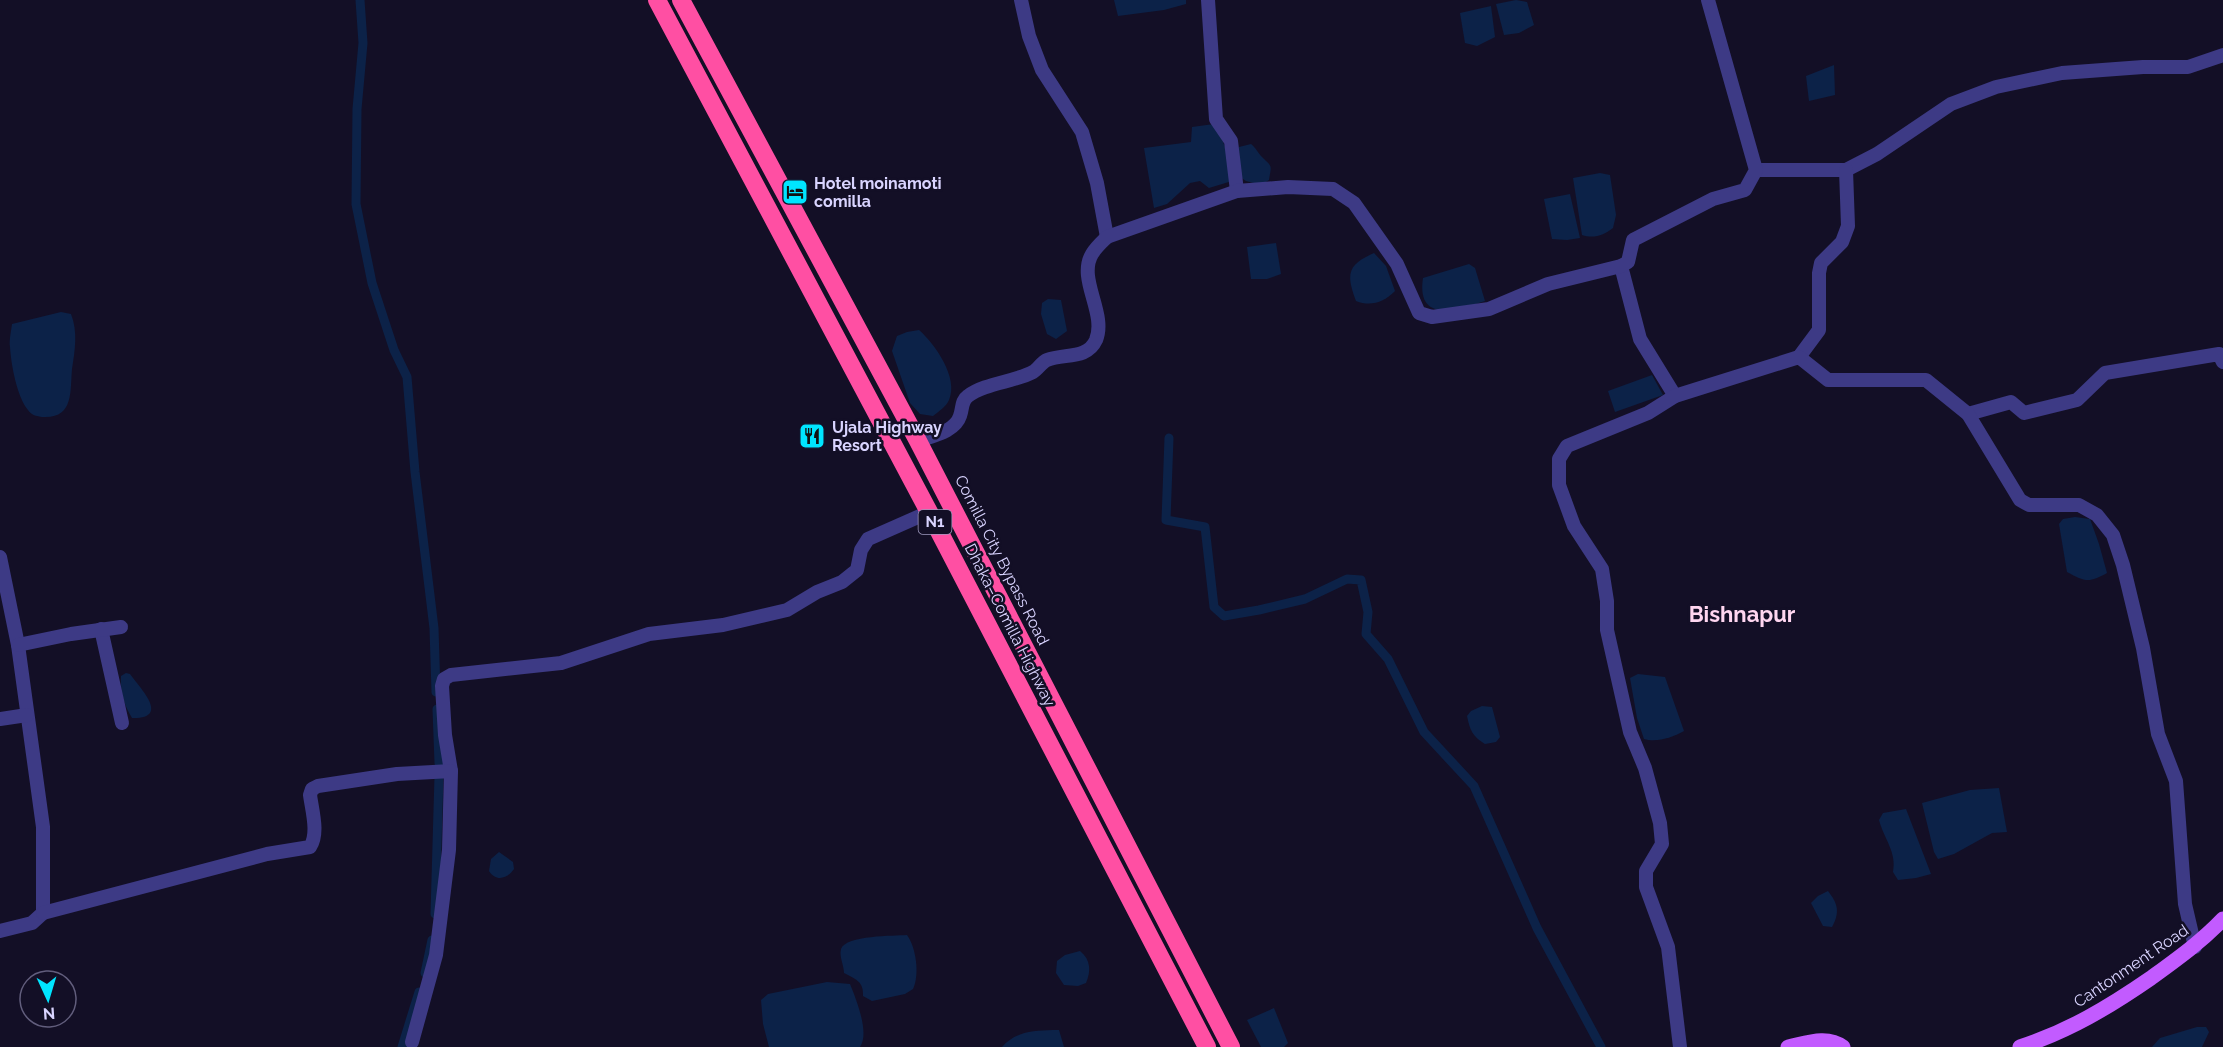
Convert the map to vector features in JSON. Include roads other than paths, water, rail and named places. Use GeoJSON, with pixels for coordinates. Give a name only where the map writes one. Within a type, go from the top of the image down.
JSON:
{"type":"FeatureCollection","features":[{"type":"Feature","properties":{"kind":"highway","name":"Dhaka–Comilla Highway"},"geometry":{"type":"LineString","coordinates":[[657,0],[929,512],[1207,1047]]}},
{"type":"Feature","properties":{"kind":"highway","name":"Comilla City Bypass Road"},"geometry":{"type":"LineString","coordinates":[[681,0],[918,441],[1231,1047]]}},
{"type":"Feature","properties":{"kind":"main road","name":"Cantonment Road"},"geometry":{"type":"LineString","coordinates":[[2020,1047],[2075,1026],[2111,1005],[2195,947],[2223,919]]}},
{"type":"Feature","properties":{"kind":"main road"},"geometry":{"type":"LineString","coordinates":[[1788,1047],[1823,1040],[1833,1041],[1843,1047]]}},
{"type":"Feature","properties":{"kind":"street"},"geometry":{"type":"LineString","coordinates":[[1021,0],[1029,36],[1042,70],[1082,132],[1096,183],[1107,237]]}},
{"type":"Feature","properties":{"kind":"street"},"geometry":{"type":"LineString","coordinates":[[1208,0],[1216,118],[1231,141],[1237,191]]}},
{"type":"Feature","properties":{"kind":"street"},"geometry":{"type":"LineString","coordinates":[[918,441],[955,426],[960,418],[963,402],[971,394],[1034,371],[1046,360],[1077,355],[1090,349],[1097,337],[1097,315],[1088,263],[1092,253],[1107,237],[1237,191],[1288,188],[1334,189],[1354,203],[1397,264],[1419,313],[1432,317],[1489,309],[1548,284],[1621,266],[1628,262],[1633,240],[1713,199],[1745,190],[1756,170],[1708,0]]}},
{"type":"Feature","properties":{"kind":"street"},"geometry":{"type":"LineString","coordinates":[[1756,170],[1846,170],[1877,154],[1951,104],[1996,87],[2062,73],[2143,67],[2188,67],[2223,55]]}},
{"type":"Feature","properties":{"kind":"street"},"geometry":{"type":"LineString","coordinates":[[1680,1047],[1668,947],[1646,887],[1646,872],[1662,844],[1660,823],[1645,768],[1630,732],[1607,630],[1607,601],[1602,569],[1574,526],[1559,485],[1559,459],[1567,446],[1648,413],[1676,396],[1799,357],[1819,330],[1821,263],[1842,242],[1848,226],[1846,170]]}},
{"type":"Feature","properties":{"kind":"street"},"geometry":{"type":"LineString","coordinates":[[1621,266],[1640,339],[1676,396]]}},
{"type":"Feature","properties":{"kind":"street"},"geometry":{"type":"LineString","coordinates":[[1968,414],[2011,402],[2024,413],[2077,399],[2105,373],[2219,354],[2223,362]]}},
{"type":"Feature","properties":{"kind":"street"},"geometry":{"type":"LineString","coordinates":[[1799,357],[1828,380],[1926,380],[1968,414],[2020,500],[2029,505],[2079,505],[2097,515],[2113,535],[2123,565],[2143,648],[2158,734],[2176,781],[2183,885],[2195,947]]}},
{"type":"Feature","properties":{"kind":"street"},"geometry":{"type":"LineString","coordinates":[[412,1042],[436,956],[449,850],[451,771],[442,686],[444,679],[451,675],[561,663],[649,634],[723,625],[787,610],[817,592],[842,582],[857,570],[861,550],[868,539],[929,512]]}},
{"type":"Feature","properties":{"kind":"street"},"geometry":{"type":"LineString","coordinates":[[0,556],[18,645],[43,827],[43,913]]}},
{"type":"Feature","properties":{"kind":"street"},"geometry":{"type":"LineString","coordinates":[[18,645],[121,627]]}},
{"type":"Feature","properties":{"kind":"street"},"geometry":{"type":"LineString","coordinates":[[101,629],[122,723]]}},
{"type":"Feature","properties":{"kind":"street"},"geometry":{"type":"LineString","coordinates":[[0,719],[27,715]]}},
{"type":"Feature","properties":{"kind":"street"},"geometry":{"type":"LineString","coordinates":[[0,931],[32,923],[43,913],[267,854],[310,847],[314,842],[314,835],[310,795],[312,789],[318,786],[397,774],[451,771]]}},
{"type":"Feature","properties":{"kind":"water"},"geometry":{"type":"Polygon","coordinates":[[[1114,0],[1186,0],[1186,4],[1164,10],[1118,16],[1114,0]]]}},
{"type":"Feature","properties":{"kind":"water"},"geometry":{"type":"Polygon","coordinates":[[[1516,0],[1527,2],[1534,25],[1519,33],[1504,35],[1496,4],[1516,0]]]}},
{"type":"Feature","properties":{"kind":"water"},"geometry":{"type":"Polygon","coordinates":[[[1491,6],[1495,37],[1477,46],[1465,43],[1460,13],[1491,6]]]}},
{"type":"Feature","properties":{"kind":"water"},"geometry":{"type":"Polygon","coordinates":[[[1834,65],[1835,95],[1809,101],[1806,76],[1834,65]]]}},
{"type":"Feature","properties":{"kind":"water"},"geometry":{"type":"Polygon","coordinates":[[[1214,124],[1227,152],[1232,181],[1209,188],[1200,181],[1190,183],[1167,204],[1154,208],[1144,148],[1191,142],[1192,127],[1214,124]]]}},
{"type":"Feature","properties":{"kind":"water"},"geometry":{"type":"Polygon","coordinates":[[[1251,144],[1270,166],[1269,180],[1261,185],[1240,177],[1239,147],[1251,144]]]}},
{"type":"Feature","properties":{"kind":"water"},"geometry":{"type":"Polygon","coordinates":[[[1600,173],[1610,175],[1616,215],[1613,228],[1599,236],[1591,237],[1582,235],[1573,178],[1600,173]]]}},
{"type":"Feature","properties":{"kind":"water"},"geometry":{"type":"Polygon","coordinates":[[[1570,194],[1580,238],[1552,239],[1544,199],[1570,194]]]}},
{"type":"Feature","properties":{"kind":"water"},"geometry":{"type":"Polygon","coordinates":[[[1276,243],[1281,274],[1267,279],[1251,279],[1247,247],[1276,243]]]}},
{"type":"Feature","properties":{"kind":"water"},"geometry":{"type":"Polygon","coordinates":[[[1374,253],[1386,266],[1395,291],[1386,298],[1367,304],[1356,301],[1350,277],[1351,271],[1358,262],[1374,253]]]}},
{"type":"Feature","properties":{"kind":"water"},"geometry":{"type":"Polygon","coordinates":[[[1469,264],[1475,268],[1485,301],[1452,310],[1432,308],[1426,302],[1423,293],[1423,278],[1469,264]]]}},
{"type":"Feature","properties":{"kind":"water"},"geometry":{"type":"Polygon","coordinates":[[[1048,299],[1061,300],[1067,331],[1056,339],[1047,334],[1041,314],[1042,303],[1048,299]]]}},
{"type":"Feature","properties":{"kind":"water"},"geometry":{"type":"Polygon","coordinates":[[[61,312],[71,314],[75,328],[70,394],[66,408],[61,413],[39,417],[29,412],[18,389],[11,354],[12,324],[61,312]]]}},
{"type":"Feature","properties":{"kind":"water"},"geometry":{"type":"Polygon","coordinates":[[[919,330],[938,352],[951,382],[949,400],[933,416],[920,414],[910,403],[892,351],[897,336],[919,330]]]}},
{"type":"Feature","properties":{"kind":"water"},"geometry":{"type":"Polygon","coordinates":[[[1652,375],[1663,395],[1615,412],[1608,391],[1652,375]]]}},
{"type":"Feature","properties":{"kind":"water"},"geometry":{"type":"Polygon","coordinates":[[[2075,517],[2090,519],[2107,573],[2091,580],[2078,578],[2067,572],[2059,524],[2063,519],[2075,517]]]}},
{"type":"Feature","properties":{"kind":"water"},"geometry":{"type":"Polygon","coordinates":[[[126,673],[130,674],[149,701],[150,713],[144,717],[132,718],[125,703],[121,676],[126,673]]]}},
{"type":"Feature","properties":{"kind":"water"},"geometry":{"type":"Polygon","coordinates":[[[1638,674],[1665,677],[1684,731],[1659,740],[1644,739],[1637,718],[1630,678],[1638,674]]]}},
{"type":"Feature","properties":{"kind":"water"},"geometry":{"type":"Polygon","coordinates":[[[1482,706],[1492,707],[1500,737],[1496,742],[1485,744],[1474,735],[1471,729],[1467,716],[1471,711],[1482,706]]]}},
{"type":"Feature","properties":{"kind":"water"},"geometry":{"type":"Polygon","coordinates":[[[1999,788],[2007,832],[1992,833],[1954,854],[1938,859],[1934,852],[1922,803],[1970,790],[1999,788]]]}},
{"type":"Feature","properties":{"kind":"water"},"geometry":{"type":"Polygon","coordinates":[[[1906,809],[1931,874],[1898,880],[1893,872],[1892,852],[1879,820],[1883,813],[1906,809]]]}},
{"type":"Feature","properties":{"kind":"water"},"geometry":{"type":"Polygon","coordinates":[[[499,852],[513,862],[514,869],[502,878],[495,877],[489,871],[491,859],[499,852]]]}},
{"type":"Feature","properties":{"kind":"water"},"geometry":{"type":"Polygon","coordinates":[[[1828,891],[1837,908],[1832,927],[1823,926],[1811,903],[1828,891]]]}},
{"type":"Feature","properties":{"kind":"water"},"geometry":{"type":"Polygon","coordinates":[[[907,935],[916,961],[913,989],[905,994],[872,1001],[863,996],[860,984],[844,973],[841,949],[845,944],[861,939],[907,935]]]}},
{"type":"Feature","properties":{"kind":"water"},"geometry":{"type":"Polygon","coordinates":[[[1080,951],[1089,966],[1086,983],[1078,986],[1064,985],[1056,973],[1057,961],[1065,955],[1080,951]]]}},
{"type":"Feature","properties":{"kind":"water"},"geometry":{"type":"Polygon","coordinates":[[[827,982],[850,984],[863,1025],[863,1041],[860,1047],[769,1047],[763,1024],[761,1000],[768,994],[827,982]]]}},
{"type":"Feature","properties":{"kind":"water"},"geometry":{"type":"Polygon","coordinates":[[[1274,1008],[1288,1043],[1284,1047],[1261,1047],[1247,1020],[1274,1008]]]}},
{"type":"Feature","properties":{"kind":"water"},"geometry":{"type":"Polygon","coordinates":[[[2197,1027],[2206,1027],[2209,1032],[2202,1047],[2152,1047],[2160,1038],[2197,1027]]]}},
{"type":"Feature","properties":{"kind":"water"},"geometry":{"type":"Polygon","coordinates":[[[1059,1030],[1064,1047],[1002,1047],[1019,1035],[1059,1030]]]}},
{"type":"Feature","properties":{"kind":"waterway"},"geometry":{"type":"LineString","coordinates":[[360,0],[363,43],[357,109],[356,204],[372,283],[394,350],[407,377],[415,472],[434,628],[436,692]]}},
{"type":"Feature","properties":{"kind":"waterway"},"geometry":{"type":"LineString","coordinates":[[1169,438],[1166,520],[1205,527],[1214,607],[1224,616],[1305,599],[1347,579],[1361,580],[1368,612],[1366,634],[1388,659],[1424,732],[1474,786],[1537,928],[1601,1047]]}},
{"type":"Feature","properties":{"kind":"waterway"},"geometry":{"type":"LineString","coordinates":[[437,709],[439,763]]}},
{"type":"Feature","properties":{"kind":"waterway"},"geometry":{"type":"LineString","coordinates":[[435,914],[439,776]]}},
{"type":"Feature","properties":{"kind":"waterway"},"geometry":{"type":"LineString","coordinates":[[425,973],[432,940]]}},
{"type":"Feature","properties":{"kind":"waterway"},"geometry":{"type":"LineString","coordinates":[[402,1047],[419,992]]}},
{"type":"Feature","properties":{"kind":"place","name":"Hotel moinamoti comilla"},"geometry":{"type":"Point","coordinates":[795,192]}},
{"type":"Feature","properties":{"kind":"place","name":"Ujala Highway Resort"},"geometry":{"type":"Point","coordinates":[812,436]}},
{"type":"Feature","properties":{"kind":"district","name":"Bishnapur"},"geometry":{"type":"Point","coordinates":[1742,614]}}]}
